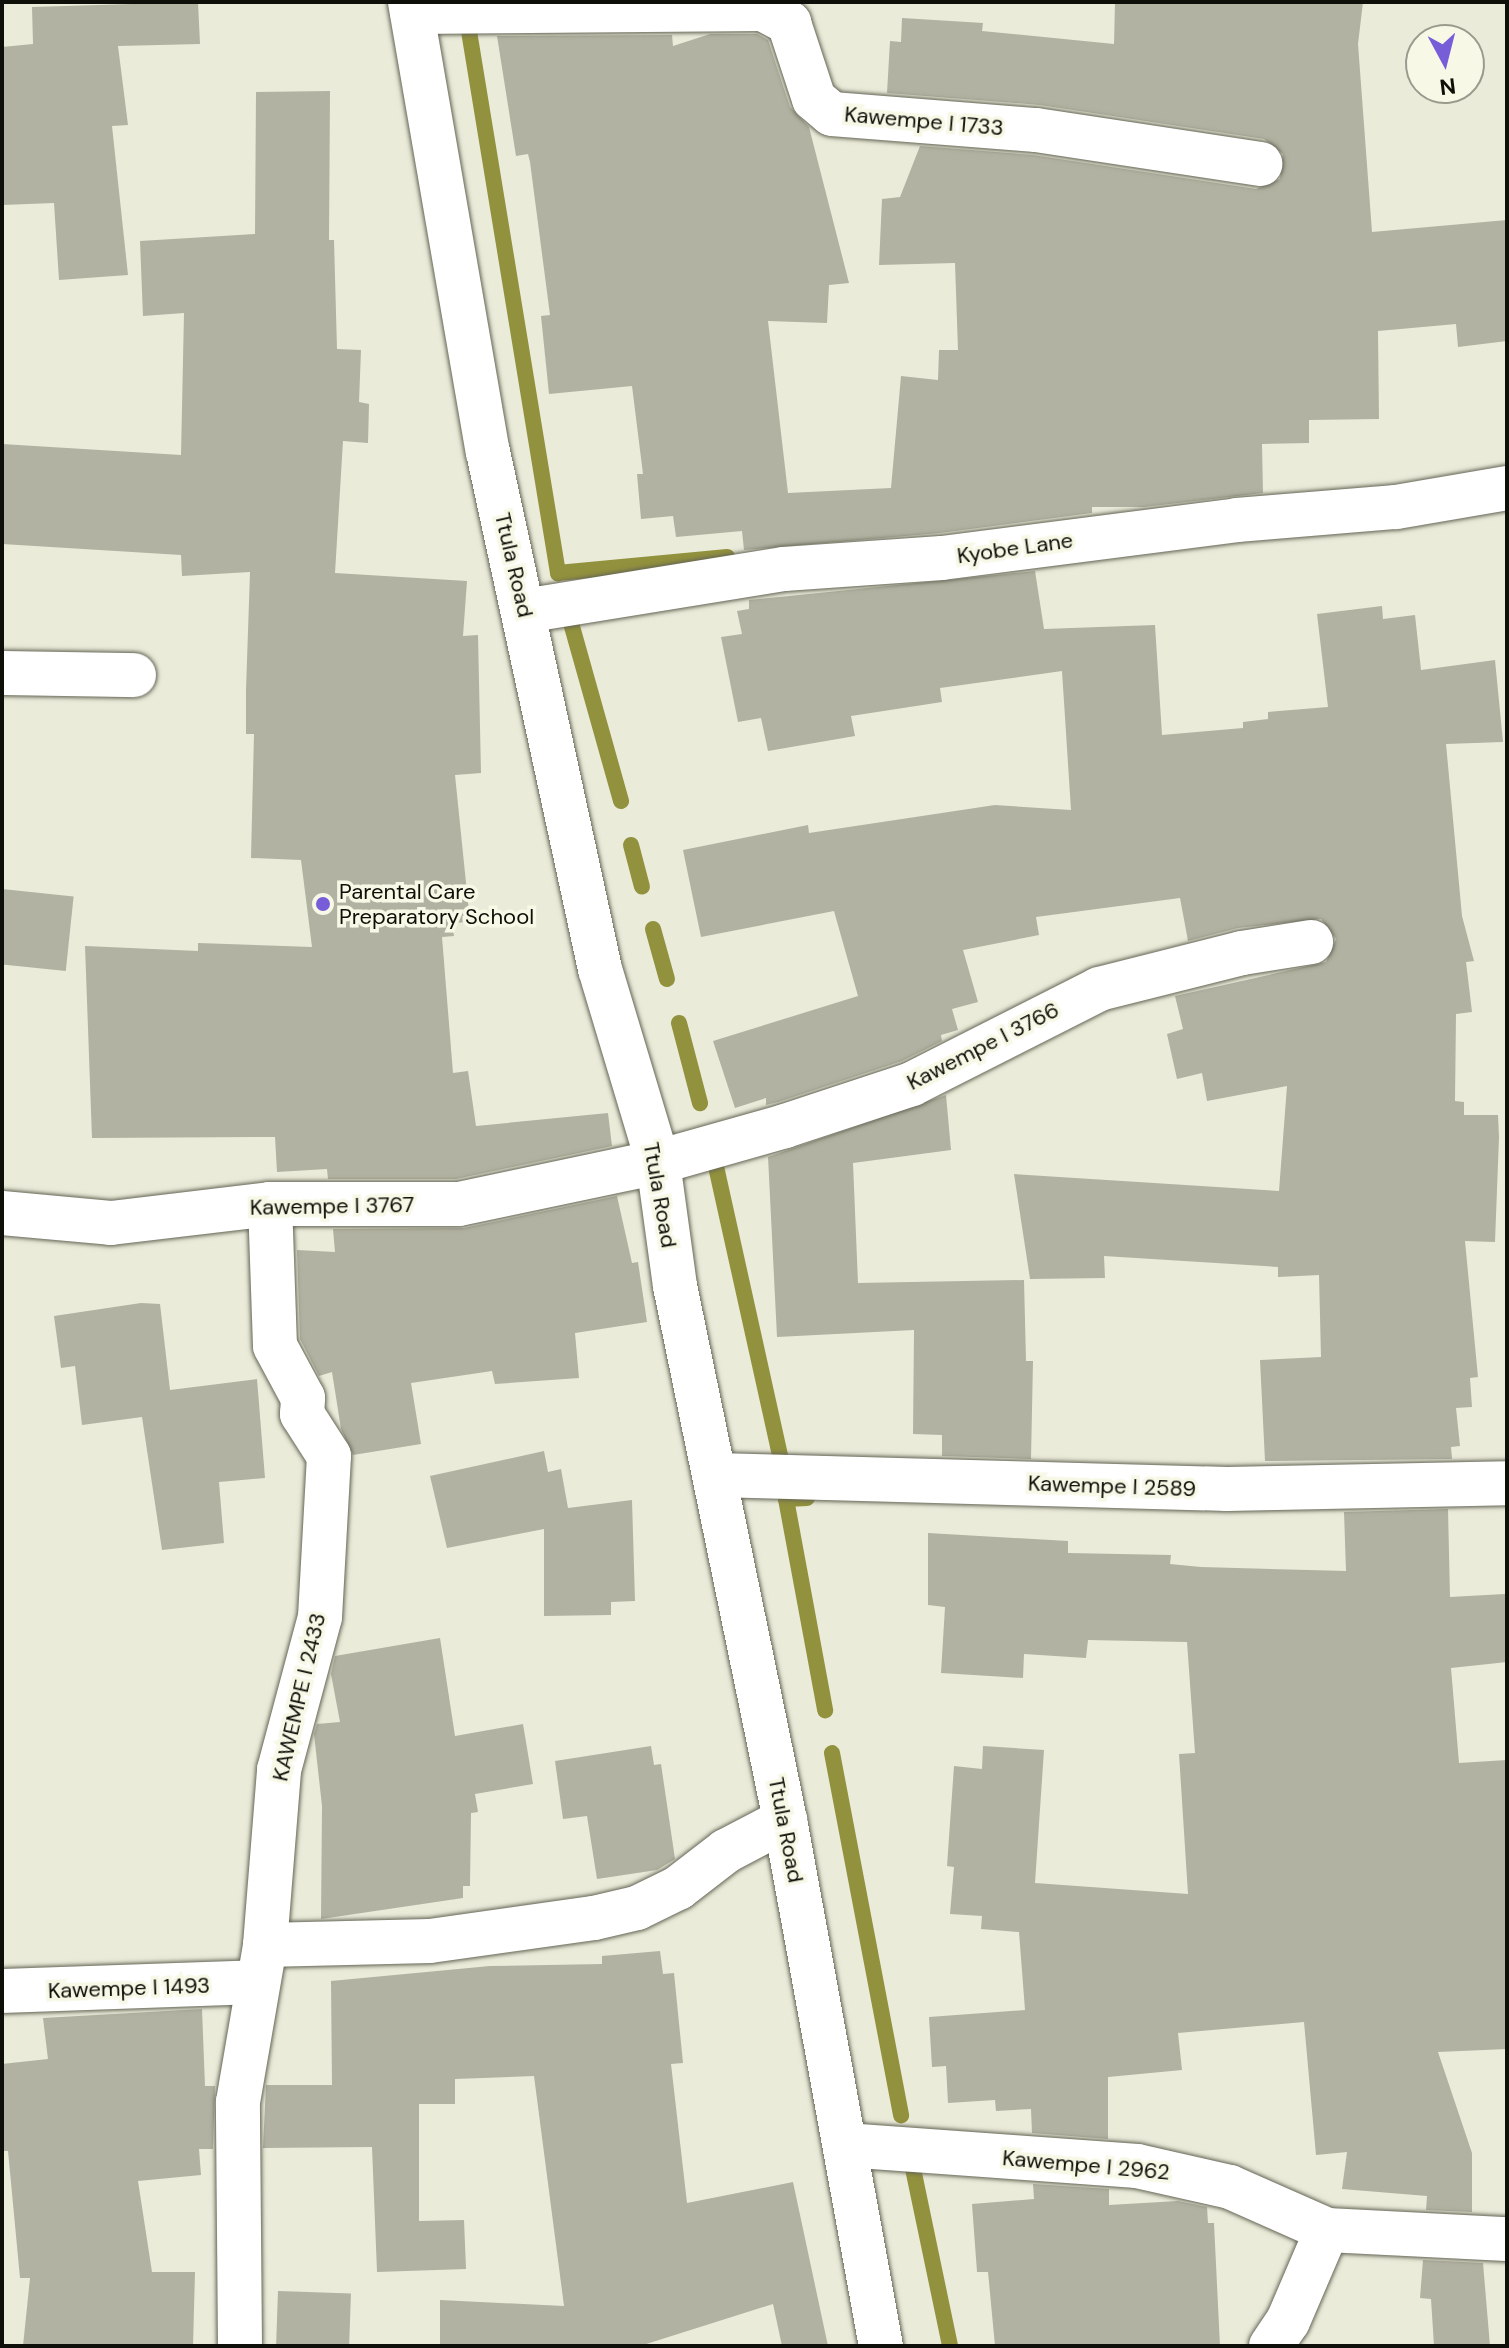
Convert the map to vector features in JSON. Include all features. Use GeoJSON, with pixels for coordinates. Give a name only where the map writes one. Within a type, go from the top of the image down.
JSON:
{"type":"FeatureCollection","features":[{"type":"Feature","properties":{"kind":"street","name":"Kawempe I 1733"},"geometry":{"type":"LineString","coordinates":[[411,7],[763,9],[789,23],[814,99],[832,114],[1036,130],[1260,164]]}},
{"type":"Feature","properties":{"kind":"street","name":"Ttula Road"},"geometry":{"type":"LineString","coordinates":[[411,7],[488,452],[600,969],[658,1162],[675,1286],[717,1475],[785,1820],[881,2346]]}},
{"type":"Feature","properties":{"kind":"street","name":"Kyobe Lane"},"geometry":{"type":"LineString","coordinates":[[524,611],[784,569],[942,558],[1237,520],[1396,507],[1507,488]]}},
{"type":"Feature","properties":{"kind":"street"},"geometry":{"type":"LineString","coordinates":[[2,673],[134,675]]}},
{"type":"Feature","properties":{"kind":"street","name":"Kawempe I 3766"},"geometry":{"type":"LineString","coordinates":[[658,1162],[912,1084],[1099,989],[1242,953],[1311,942]]}},
{"type":"Feature","properties":{"kind":"street","name":"Kawempe I 3767"},"geometry":{"type":"LineString","coordinates":[[2,1213],[111,1223],[270,1204],[459,1204],[658,1162]]}},
{"type":"Feature","properties":{"kind":"street","name":"KAWEMPE I 2433"},"geometry":{"type":"LineString","coordinates":[[240,2346],[238,2102],[260,1963],[279,1770],[320,1617],[329,1456],[302,1414],[303,1398],[275,1346],[270,1204]]}},
{"type":"Feature","properties":{"kind":"street","name":"Kawempe I 2589"},"geometry":{"type":"LineString","coordinates":[[717,1475],[1227,1489],[1507,1483]]}},
{"type":"Feature","properties":{"kind":"street","name":"Kawempe I 1493"},"geometry":{"type":"LineString","coordinates":[[2,1991],[260,1963],[623,1911],[678,1888],[726,1851],[785,1820]]}},
{"type":"Feature","properties":{"kind":"street","name":"Kawempe I 2962"},"geometry":{"type":"LineString","coordinates":[[845,2145],[1137,2166],[1194,2176],[1327,2230],[1507,2239]]}},
{"type":"Feature","properties":{"kind":"street"},"geometry":{"type":"LineString","coordinates":[[1271,2346],[1288,2321],[1327,2230]]}},
{"type":"Feature","properties":{"kind":"building"},"geometry":{"type":"Polygon","coordinates":[[[198,2],[200,44],[118,46],[128,125],[112,126],[128,275],[59,280],[54,203],[2,205],[2,47],[33,44],[32,7],[198,2]]]}},
{"type":"Feature","properties":{"kind":"building"},"geometry":{"type":"Polygon","coordinates":[[[1115,2],[1363,2],[1358,44],[1372,232],[1507,220],[1507,341],[1458,347],[1456,324],[1378,331],[1379,419],[1309,420],[1309,443],[1262,444],[1263,493],[1144,507],[1092,507],[1092,513],[940,533],[744,550],[742,531],[676,537],[673,516],[641,519],[637,474],[643,474],[632,386],[549,394],[541,316],[550,315],[530,162],[528,154],[516,156],[497,36],[672,35],[673,46],[710,34],[757,34],[768,40],[790,107],[809,127],[849,283],[829,285],[827,323],[768,321],[788,493],[891,488],[901,376],[938,380],[939,350],[958,350],[955,263],[879,265],[882,199],[900,197],[920,146],[1033,155],[1256,189],[1280,179],[1283,154],[1264,139],[1040,105],[887,93],[890,41],[901,42],[902,18],[983,23],[982,31],[1114,44],[1115,2]]]}},
{"type":"Feature","properties":{"kind":"building"},"geometry":{"type":"Polygon","coordinates":[[[330,91],[329,240],[334,240],[337,349],[361,350],[359,402],[369,404],[368,443],[343,441],[335,573],[467,581],[463,636],[478,635],[481,773],[455,775],[470,922],[452,923],[454,936],[442,937],[453,1073],[468,1071],[476,1126],[608,1113],[612,1146],[456,1179],[328,1179],[327,1169],[277,1172],[275,1137],[92,1138],[85,946],[198,951],[198,943],[312,947],[301,860],[251,858],[254,734],[246,734],[250,572],[182,576],[181,555],[2,544],[2,444],[181,455],[184,313],[143,316],[140,241],[255,234],[256,92],[330,91]]]}},
{"type":"Feature","properties":{"kind":"building"},"geometry":{"type":"Polygon","coordinates":[[[1035,571],[1044,629],[1155,625],[1162,735],[1243,728],[1243,722],[1268,719],[1268,712],[1328,707],[1317,614],[1382,606],[1383,619],[1415,615],[1421,670],[1495,660],[1503,742],[1446,744],[1462,916],[1474,961],[1466,962],[1472,1012],[1456,1014],[1455,1101],[1464,1102],[1464,1115],[1498,1115],[1499,1137],[1495,1242],[1465,1241],[1478,1377],[1470,1378],[1472,1407],[1456,1408],[1460,1446],[1451,1447],[1452,1459],[1265,1461],[1260,1360],[1321,1357],[1319,1275],[1278,1277],[1278,1267],[1104,1256],[1105,1278],[1030,1279],[1014,1174],[1279,1191],[1287,1086],[1207,1101],[1202,1073],[1177,1079],[1167,1034],[1183,1029],[1175,996],[1326,962],[1336,939],[1321,919],[1238,928],[1188,941],[1180,898],[1036,917],[1039,935],[963,950],[978,1002],[952,1009],[958,1030],[941,1035],[942,1041],[902,1061],[778,1102],[766,1105],[766,1098],[735,1108],[713,1041],[858,996],[834,911],[701,937],[683,850],[808,825],[809,833],[995,805],[1071,810],[1062,671],[940,688],[942,702],[851,716],[855,736],[768,751],[761,718],[738,722],[721,637],[742,634],[737,611],[749,609],[749,600],[1035,571]]]}},
{"type":"Feature","properties":{"kind":"building"},"geometry":{"type":"Polygon","coordinates":[[[2,889],[74,897],[66,971],[2,964],[2,889]]]}},
{"type":"Feature","properties":{"kind":"building"},"geometry":{"type":"Polygon","coordinates":[[[946,1095],[951,1150],[853,1163],[858,1283],[1024,1280],[1026,1361],[1033,1361],[1031,1459],[942,1456],[942,1435],[913,1434],[914,1330],[777,1337],[768,1157],[946,1095]]]}},
{"type":"Feature","properties":{"kind":"building"},"geometry":{"type":"Polygon","coordinates":[[[617,1196],[632,1263],[638,1262],[647,1322],[575,1333],[579,1378],[495,1384],[492,1371],[411,1383],[421,1444],[353,1455],[341,1429],[332,1372],[319,1376],[300,1339],[297,1250],[335,1252],[333,1229],[464,1228],[617,1196]]]}},
{"type":"Feature","properties":{"kind":"building"},"geometry":{"type":"Polygon","coordinates":[[[141,1303],[160,1304],[170,1390],[257,1379],[265,1478],[219,1482],[224,1543],[162,1550],[142,1417],[82,1425],[75,1366],[61,1368],[54,1316],[141,1303]]]}},
{"type":"Feature","properties":{"kind":"building"},"geometry":{"type":"Polygon","coordinates":[[[544,1451],[548,1472],[561,1469],[568,1508],[632,1500],[635,1601],[611,1602],[611,1615],[544,1616],[544,1529],[447,1548],[430,1476],[544,1451]]]}},
{"type":"Feature","properties":{"kind":"building"},"geometry":{"type":"Polygon","coordinates":[[[1448,1509],[1450,1597],[1505,1594],[1507,1617],[1507,1662],[1451,1668],[1459,1763],[1507,1760],[1507,2049],[1438,2052],[1472,2153],[1472,2212],[1426,2210],[1427,2196],[1342,2189],[1347,2152],[1316,2155],[1304,2022],[1178,2033],[1182,2070],[1108,2077],[1108,2139],[1032,2133],[1031,2109],[996,2111],[995,2100],[948,2103],[946,2066],[932,2067],[929,2017],[1025,2010],[1019,1932],[981,1929],[982,1916],[950,1914],[954,1867],[947,1866],[954,1766],[982,1769],[983,1746],[1044,1750],[1035,1883],[1188,1894],[1179,1754],[1195,1753],[1187,1642],[1088,1640],[1086,1658],[1024,1654],[1023,1678],[941,1673],[945,1607],[928,1605],[928,1533],[1068,1541],[1068,1553],[1171,1555],[1170,1564],[1201,1567],[1346,1571],[1344,1512],[1448,1509]]]}},
{"type":"Feature","properties":{"kind":"building"},"geometry":{"type":"Polygon","coordinates":[[[440,1638],[455,1736],[523,1724],[533,1784],[475,1794],[478,1812],[471,1813],[470,1886],[463,1886],[463,1898],[321,1919],[322,1806],[314,1734],[317,1724],[340,1722],[331,1674],[335,1656],[440,1638]]]}},
{"type":"Feature","properties":{"kind":"building"},"geometry":{"type":"Polygon","coordinates":[[[651,1746],[654,1765],[661,1764],[675,1859],[657,1870],[597,1879],[587,1816],[563,1819],[555,1761],[651,1746]]]}},
{"type":"Feature","properties":{"kind":"building"},"geometry":{"type":"Polygon","coordinates":[[[660,1951],[663,1974],[674,1973],[683,2063],[671,2064],[687,2203],[793,2182],[828,2346],[782,2346],[773,2304],[640,2346],[440,2346],[440,2300],[564,2306],[534,2076],[455,2079],[455,2104],[419,2104],[419,2221],[464,2220],[466,2269],[377,2272],[372,2147],[263,2148],[266,2085],[332,2085],[331,1981],[490,1966],[602,1964],[602,1956],[660,1951]]]}},
{"type":"Feature","properties":{"kind":"building"},"geometry":{"type":"Polygon","coordinates":[[[202,2009],[205,2086],[215,2086],[213,2149],[199,2149],[201,2175],[138,2181],[152,2272],[195,2272],[193,2346],[23,2346],[30,2278],[20,2278],[8,2151],[2,2151],[2,2064],[48,2059],[43,2018],[202,2009]]]}},
{"type":"Feature","properties":{"kind":"building"},"geometry":{"type":"Polygon","coordinates":[[[1033,2184],[1109,2189],[1109,2205],[1178,2201],[1207,2207],[1208,2223],[1214,2223],[1220,2346],[995,2346],[988,2272],[977,2272],[972,2204],[1034,2199],[1033,2184]]]}},
{"type":"Feature","properties":{"kind":"building"},"geometry":{"type":"Polygon","coordinates":[[[1423,2260],[1483,2263],[1490,2346],[1434,2346],[1431,2299],[1420,2298],[1423,2260]]]}},
{"type":"Feature","properties":{"kind":"building"},"geometry":{"type":"Polygon","coordinates":[[[278,2291],[351,2294],[349,2346],[276,2346],[278,2291]]]}},
{"type":"Feature","properties":{"kind":"waterway"},"geometry":{"type":"LineString","coordinates":[[466,13],[558,573],[727,557]]}},
{"type":"Feature","properties":{"kind":"waterway"},"geometry":{"type":"LineString","coordinates":[[571,623],[621,801]]}},
{"type":"Feature","properties":{"kind":"waterway"},"geometry":{"type":"LineString","coordinates":[[631,845],[642,887]]}},
{"type":"Feature","properties":{"kind":"waterway"},"geometry":{"type":"LineString","coordinates":[[653,929],[667,979]]}},
{"type":"Feature","properties":{"kind":"waterway"},"geometry":{"type":"LineString","coordinates":[[679,1023],[700,1103]]}},
{"type":"Feature","properties":{"kind":"waterway"},"geometry":{"type":"LineString","coordinates":[[713,1153],[782,1465]]}},
{"type":"Feature","properties":{"kind":"waterway"},"geometry":{"type":"LineString","coordinates":[[807,1498],[786,1499],[825,1710]]}},
{"type":"Feature","properties":{"kind":"waterway"},"geometry":{"type":"LineString","coordinates":[[832,1753],[901,2115]]}},
{"type":"Feature","properties":{"kind":"waterway"},"geometry":{"type":"LineString","coordinates":[[911,2159],[950,2346]]}},
{"type":"Feature","properties":{"kind":"place","name":"Parental Care Preparatory School"},"geometry":{"type":"Point","coordinates":[323,904]}}]}
